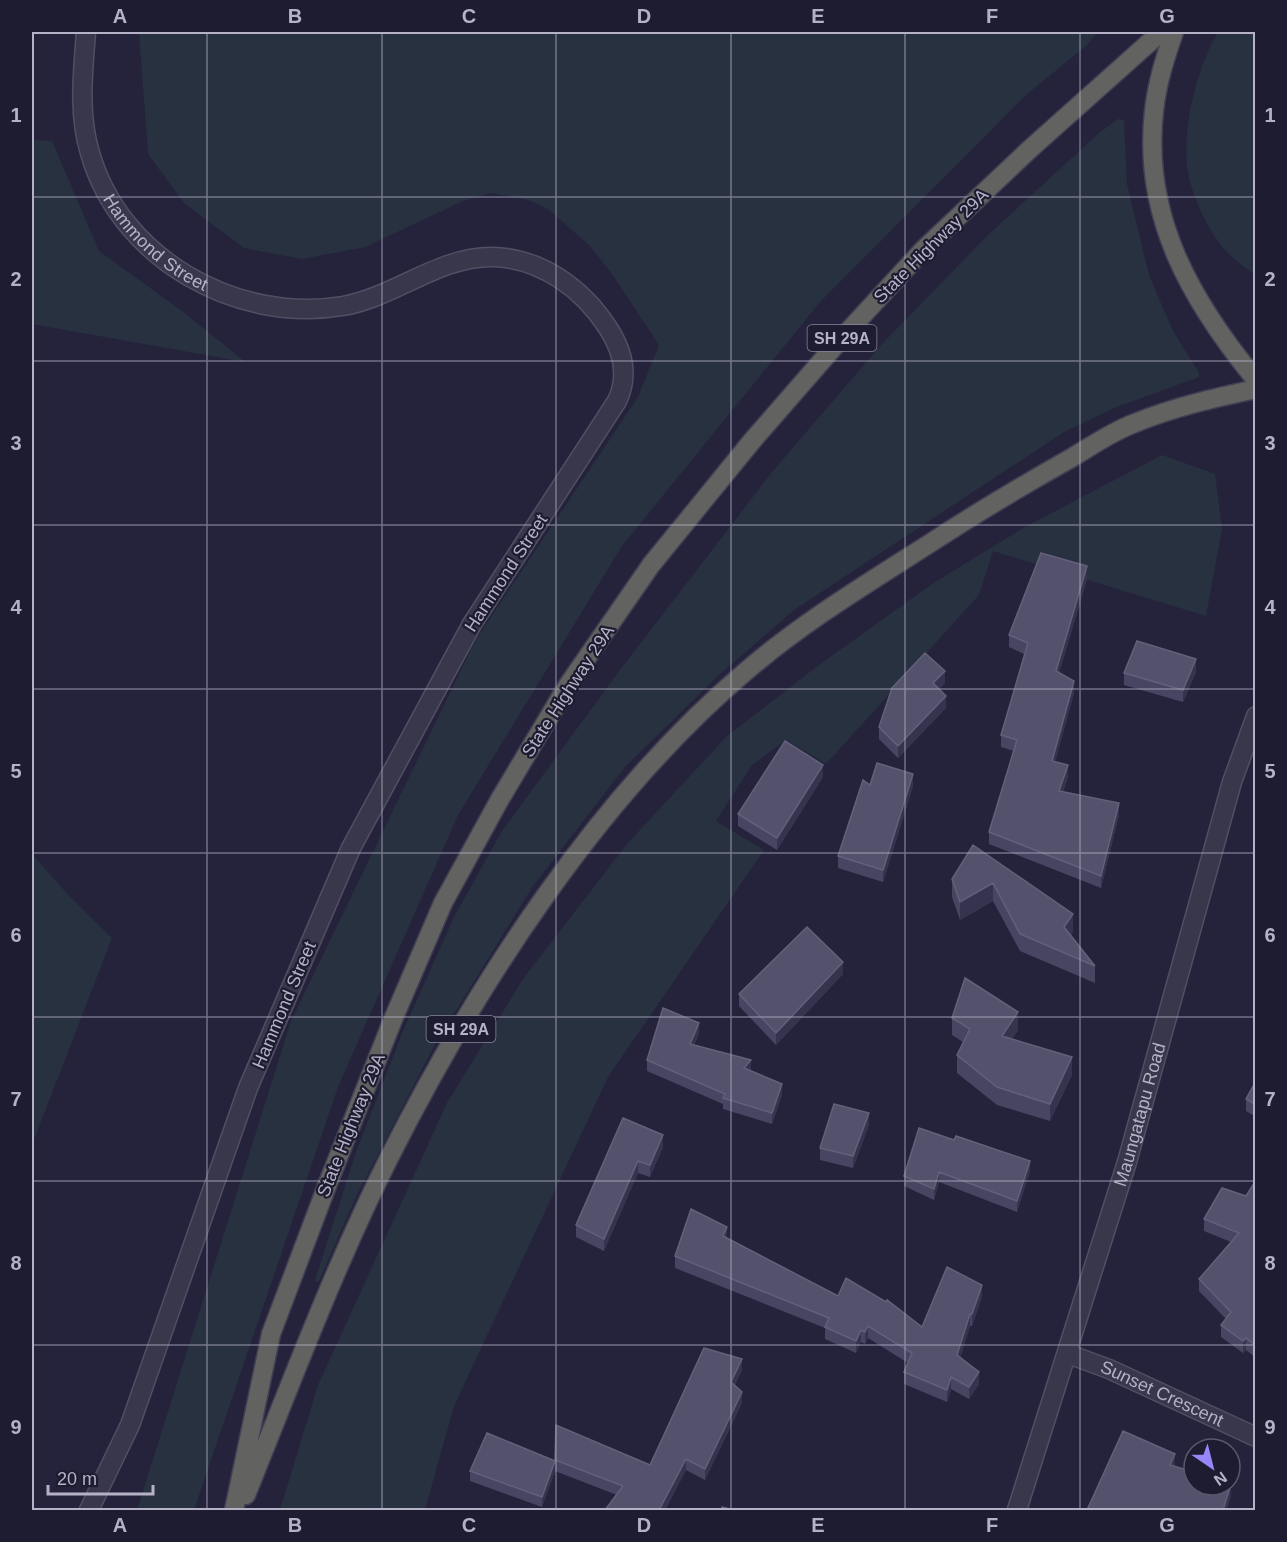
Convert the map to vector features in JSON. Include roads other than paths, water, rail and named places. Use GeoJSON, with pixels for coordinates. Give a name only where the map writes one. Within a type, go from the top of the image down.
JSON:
{"type":"FeatureCollection","features":[{"type":"Feature","properties":{"kind":"highway","name":"State Highway 29A"},"geometry":{"type":"LineString","coordinates":[[234,1510],[272,1334],[328,1183],[390,1028],[443,903],[500,799],[568,685],[651,565],[752,441],[840,340],[923,250],[1161,32]]}},
{"type":"Feature","properties":{"kind":"highway"},"geometry":{"type":"LineString","coordinates":[[1174,32],[1161,73],[1154,112],[1155,181],[1162,215],[1172,249],[1197,299],[1207,316],[1256,380]]}},
{"type":"Feature","properties":{"kind":"highway","name":"SH 29A"},"geometry":{"type":"LineString","coordinates":[[240,1510],[332,1284],[389,1157],[439,1065],[492,976],[556,882],[624,794],[687,725],[744,672],[802,626],[994,502],[1130,424],[1198,401],[1256,389]]}},
{"type":"Feature","properties":{"kind":"street","name":"Hammond Street"},"geometry":{"type":"LineString","coordinates":[[86,32],[82,78],[84,122],[95,171],[105,193],[121,217],[156,254],[180,272],[209,288],[239,299],[291,309],[321,309],[346,306],[373,298],[453,264],[484,258],[518,260],[551,273],[596,309],[611,332],[622,356],[624,380],[617,401],[472,624],[351,848],[248,1088],[130,1425],[89,1510]]}},
{"type":"Feature","properties":{"kind":"street","name":"Maungatapu Road"},"geometry":{"type":"LineString","coordinates":[[1017,1510],[1127,1162],[1232,782],[1256,716]]}},
{"type":"Feature","properties":{"kind":"street","name":"Sunset Crescent"},"geometry":{"type":"LineString","coordinates":[[1068,1354],[1109,1369],[1256,1437]]}}]}
